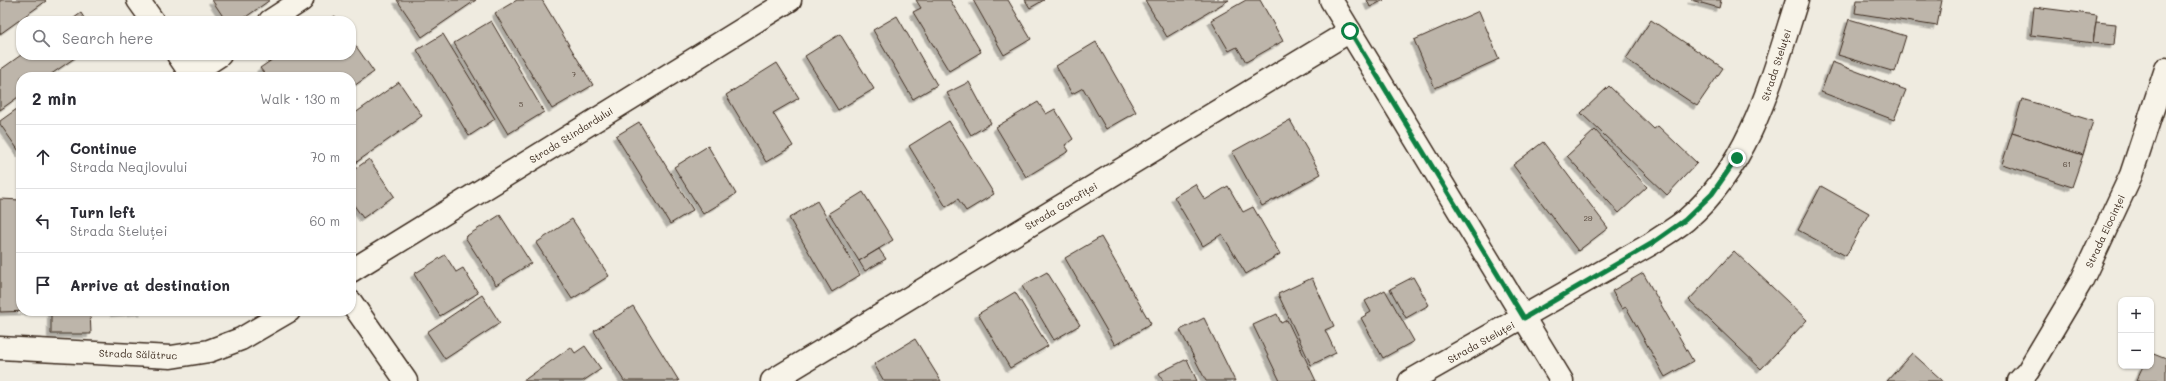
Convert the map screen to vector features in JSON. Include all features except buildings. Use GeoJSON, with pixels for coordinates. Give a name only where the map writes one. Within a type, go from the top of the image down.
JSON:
{"type":"FeatureCollection","features":[{"type":"Feature","properties":{"kind":"street"},"geometry":{"type":"LineString","coordinates":[[138,0],[149,16]]}},
{"type":"Feature","properties":{"kind":"street"},"geometry":{"type":"LineString","coordinates":[[278,16],[302,0]]}},
{"type":"Feature","properties":{"kind":"street","name":"Strada Stindardului"},"geometry":{"type":"LineString","coordinates":[[356,268],[790,0]]}},
{"type":"Feature","properties":{"kind":"street"},"geometry":{"type":"LineString","coordinates":[[1331,0],[1562,381]]}},
{"type":"Feature","properties":{"kind":"street","name":"Strada Steluței"},"geometry":{"type":"LineString","coordinates":[[1410,381],[1524,318],[1651,244],[1685,220],[1712,194],[1737,158],[1766,98],[1797,0]]}},
{"type":"Feature","properties":{"kind":"street","name":"Strada Garofiței"},"geometry":{"type":"LineString","coordinates":[[772,381],[1350,31]]}},
{"type":"Feature","properties":{"kind":"street"},"geometry":{"type":"LineString","coordinates":[[181,60],[189,72]]}},
{"type":"Feature","properties":{"kind":"street"},"geometry":{"type":"LineString","coordinates":[[197,72],[213,60]]}},
{"type":"Feature","properties":{"kind":"street","name":"Strada Elocinței"},"geometry":{"type":"LineString","coordinates":[[2019,381],[2028,371],[2082,280],[2131,174],[2166,69]]}},
{"type":"Feature","properties":{"kind":"street"},"geometry":{"type":"LineString","coordinates":[[356,309],[406,381]]}},
{"type":"Feature","properties":{"kind":"street","name":"Strada Sălătruc"},"geometry":{"type":"LineString","coordinates":[[0,348],[171,357],[215,349],[241,339],[280,316]]}},
{"type":"Feature","properties":{"kind":"route"},"geometry":{"type":"LineString","coordinates":[[1350,31],[1524,318],[1651,244],[1685,220],[1712,194],[1737,158]]}}]}
